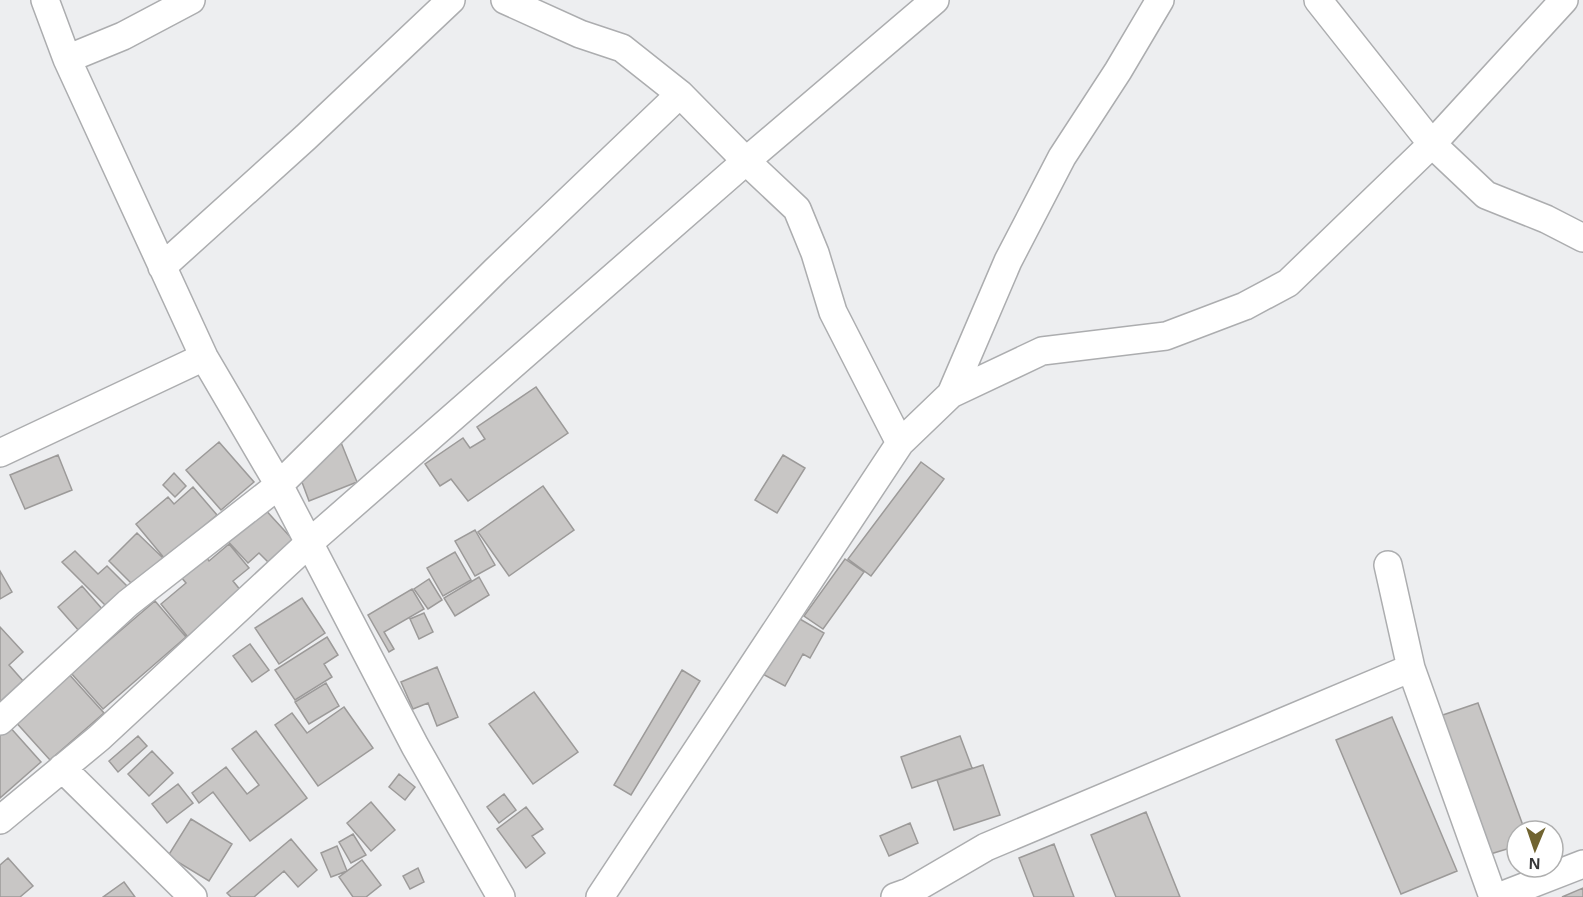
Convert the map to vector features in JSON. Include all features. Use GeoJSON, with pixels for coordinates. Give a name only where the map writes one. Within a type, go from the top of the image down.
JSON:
{"type":"FeatureCollection","features":[{"type":"Feature","properties":{"kind":"street"},"geometry":{"type":"LineString","coordinates":[[45,0],[67,59],[204,357],[279,484],[415,746],[501,897]]}},
{"type":"Feature","properties":{"kind":"street"},"geometry":{"type":"LineString","coordinates":[[67,59],[123,36],[191,0]]}},
{"type":"Feature","properties":{"kind":"street"},"geometry":{"type":"LineString","coordinates":[[162,267],[306,137],[451,0]]}},
{"type":"Feature","properties":{"kind":"street"},"geometry":{"type":"LineString","coordinates":[[505,0],[580,34],[622,48],[680,94],[797,209],[815,253],[833,312],[900,442]]}},
{"type":"Feature","properties":{"kind":"street"},"geometry":{"type":"LineString","coordinates":[[0,820],[99,738],[309,543],[746,161],[935,0]]}},
{"type":"Feature","properties":{"kind":"street"},"geometry":{"type":"LineString","coordinates":[[951,394],[1008,261],[1062,157],[1118,71],[1160,0]]}},
{"type":"Feature","properties":{"kind":"street"},"geometry":{"type":"LineString","coordinates":[[1318,0],[1432,144],[1486,195],[1546,219],[1583,238]]}},
{"type":"Feature","properties":{"kind":"street"},"geometry":{"type":"LineString","coordinates":[[600,897],[900,442],[951,394],[1042,351],[1166,336],[1245,306],[1288,284],[1432,144],[1564,0]]}},
{"type":"Feature","properties":{"kind":"street"},"geometry":{"type":"LineString","coordinates":[[0,722],[128,603],[279,484],[496,270],[680,94]]}},
{"type":"Feature","properties":{"kind":"street"},"geometry":{"type":"LineString","coordinates":[[0,453],[204,357]]}},
{"type":"Feature","properties":{"kind":"street"},"geometry":{"type":"LineString","coordinates":[[1388,565],[1411,668],[1496,897],[1583,864]]}},
{"type":"Feature","properties":{"kind":"street"},"geometry":{"type":"LineString","coordinates":[[895,897],[909,892],[986,847],[1411,668]]}},
{"type":"Feature","properties":{"kind":"street"},"geometry":{"type":"LineString","coordinates":[[62,768],[193,897]]}},
{"type":"Feature","properties":{"kind":"building"},"geometry":{"type":"Polygon","coordinates":[[[536,387],[568,433],[468,501],[451,479],[440,486],[425,464],[463,438],[470,448],[485,439],[477,427],[536,387]]]}},
{"type":"Feature","properties":{"kind":"building"},"geometry":{"type":"Polygon","coordinates":[[[340,440],[357,482],[309,501],[293,458],[340,440]]]}},
{"type":"Feature","properties":{"kind":"building"},"geometry":{"type":"Polygon","coordinates":[[[219,442],[254,482],[221,510],[186,470],[219,442]]]}},
{"type":"Feature","properties":{"kind":"building"},"geometry":{"type":"Polygon","coordinates":[[[58,455],[72,490],[25,509],[10,475],[58,455]]]}},
{"type":"Feature","properties":{"kind":"building"},"geometry":{"type":"Polygon","coordinates":[[[783,455],[805,468],[777,513],[755,500],[783,455]]]}},
{"type":"Feature","properties":{"kind":"building"},"geometry":{"type":"Polygon","coordinates":[[[921,462],[944,479],[871,576],[848,559],[921,462]]]}},
{"type":"Feature","properties":{"kind":"building"},"geometry":{"type":"Polygon","coordinates":[[[174,473],[186,486],[175,497],[163,485],[174,473]]]}},
{"type":"Feature","properties":{"kind":"building"},"geometry":{"type":"Polygon","coordinates":[[[543,486],[574,530],[509,576],[478,532],[543,486]]]}},
{"type":"Feature","properties":{"kind":"building"},"geometry":{"type":"Polygon","coordinates":[[[193,487],[217,515],[165,559],[136,524],[168,497],[174,504],[193,487]]]}},
{"type":"Feature","properties":{"kind":"building"},"geometry":{"type":"Polygon","coordinates":[[[261,505],[294,541],[269,563],[259,553],[248,563],[224,537],[261,505]]]}},
{"type":"Feature","properties":{"kind":"building"},"geometry":{"type":"Polygon","coordinates":[[[475,530],[495,565],[475,576],[455,541],[475,530]]]}},
{"type":"Feature","properties":{"kind":"building"},"geometry":{"type":"Polygon","coordinates":[[[137,533],[164,559],[135,587],[109,561],[137,533]]]}},
{"type":"Feature","properties":{"kind":"building"},"geometry":{"type":"Polygon","coordinates":[[[229,544],[249,568],[233,581],[246,597],[192,642],[161,604],[186,583],[176,571],[201,550],[209,561],[229,544]]]}},
{"type":"Feature","properties":{"kind":"building"},"geometry":{"type":"Polygon","coordinates":[[[75,551],[98,574],[107,566],[127,586],[106,606],[62,562],[75,551]]]}},
{"type":"Feature","properties":{"kind":"building"},"geometry":{"type":"Polygon","coordinates":[[[455,552],[471,580],[443,596],[427,568],[455,552]]]}},
{"type":"Feature","properties":{"kind":"building"},"geometry":{"type":"Polygon","coordinates":[[[845,559],[864,572],[823,629],[804,616],[845,559]]]}},
{"type":"Feature","properties":{"kind":"building"},"geometry":{"type":"Polygon","coordinates":[[[0,571],[12,592],[0,599],[0,571]]]}},
{"type":"Feature","properties":{"kind":"building"},"geometry":{"type":"Polygon","coordinates":[[[479,577],[489,595],[455,616],[444,598],[479,577]]]}},
{"type":"Feature","properties":{"kind":"building"},"geometry":{"type":"Polygon","coordinates":[[[429,579],[442,600],[428,609],[414,589],[429,579]]]}},
{"type":"Feature","properties":{"kind":"building"},"geometry":{"type":"Polygon","coordinates":[[[82,586],[103,610],[79,631],[58,607],[82,586]]]}},
{"type":"Feature","properties":{"kind":"building"},"geometry":{"type":"Polygon","coordinates":[[[412,589],[424,609],[384,632],[394,649],[389,652],[368,615],[412,589]]]}},
{"type":"Feature","properties":{"kind":"building"},"geometry":{"type":"Polygon","coordinates":[[[302,598],[325,633],[279,664],[255,628],[302,598]]]}},
{"type":"Feature","properties":{"kind":"building"},"geometry":{"type":"Polygon","coordinates":[[[155,601],[186,637],[103,709],[71,673],[155,601]]]}},
{"type":"Feature","properties":{"kind":"building"},"geometry":{"type":"Polygon","coordinates":[[[424,613],[433,632],[419,639],[410,619],[424,613]]]}},
{"type":"Feature","properties":{"kind":"building"},"geometry":{"type":"Polygon","coordinates":[[[793,615],[824,633],[810,658],[803,654],[785,686],[761,673],[793,615]]]}},
{"type":"Feature","properties":{"kind":"building"},"geometry":{"type":"Polygon","coordinates":[[[0,627],[23,652],[9,665],[24,682],[0,704],[0,627]]]}},
{"type":"Feature","properties":{"kind":"building"},"geometry":{"type":"Polygon","coordinates":[[[327,637],[338,655],[324,664],[332,677],[295,700],[275,670],[327,637]]]}},
{"type":"Feature","properties":{"kind":"building"},"geometry":{"type":"Polygon","coordinates":[[[250,644],[269,670],[252,682],[233,656],[250,644]]]}},
{"type":"Feature","properties":{"kind":"building"},"geometry":{"type":"Polygon","coordinates":[[[437,667],[458,717],[437,726],[428,703],[413,709],[401,682],[437,667]]]}},
{"type":"Feature","properties":{"kind":"building"},"geometry":{"type":"Polygon","coordinates":[[[682,670],[700,681],[631,795],[614,785],[682,670]]]}},
{"type":"Feature","properties":{"kind":"building"},"geometry":{"type":"Polygon","coordinates":[[[67,672],[104,713],[50,760],[13,719],[67,672]]]}},
{"type":"Feature","properties":{"kind":"building"},"geometry":{"type":"Polygon","coordinates":[[[326,683],[339,706],[309,724],[295,702],[326,683]]]}},
{"type":"Feature","properties":{"kind":"building"},"geometry":{"type":"Polygon","coordinates":[[[534,692],[578,752],[533,784],[489,724],[534,692]]]}},
{"type":"Feature","properties":{"kind":"building"},"geometry":{"type":"Polygon","coordinates":[[[1478,703],[1521,819],[1505,819],[1505,850],[1487,855],[1434,718],[1478,703]]]}},
{"type":"Feature","properties":{"kind":"building"},"geometry":{"type":"Polygon","coordinates":[[[344,707],[373,748],[318,786],[275,725],[292,713],[307,733],[344,707]]]}},
{"type":"Feature","properties":{"kind":"building"},"geometry":{"type":"Polygon","coordinates":[[[1392,717],[1457,871],[1401,894],[1336,740],[1392,717]]]}},
{"type":"Feature","properties":{"kind":"building"},"geometry":{"type":"Polygon","coordinates":[[[8,725],[41,762],[0,798],[0,732],[8,725]]]}},
{"type":"Feature","properties":{"kind":"building"},"geometry":{"type":"Polygon","coordinates":[[[256,731],[307,798],[250,841],[213,792],[199,803],[192,793],[226,767],[247,794],[259,785],[232,749],[256,731]]]}},
{"type":"Feature","properties":{"kind":"building"},"geometry":{"type":"Polygon","coordinates":[[[138,736],[147,746],[118,772],[109,761],[138,736]]]}},
{"type":"Feature","properties":{"kind":"building"},"geometry":{"type":"Polygon","coordinates":[[[960,736],[972,768],[912,788],[901,757],[960,736]]]}},
{"type":"Feature","properties":{"kind":"building"},"geometry":{"type":"Polygon","coordinates":[[[152,751],[173,773],[149,796],[128,774],[152,751]]]}},
{"type":"Feature","properties":{"kind":"building"},"geometry":{"type":"Polygon","coordinates":[[[983,765],[1000,815],[954,830],[937,780],[983,765]]]}},
{"type":"Feature","properties":{"kind":"building"},"geometry":{"type":"Polygon","coordinates":[[[399,774],[415,787],[405,800],[389,787],[399,774]]]}},
{"type":"Feature","properties":{"kind":"building"},"geometry":{"type":"Polygon","coordinates":[[[178,784],[193,803],[167,823],[152,804],[178,784]]]}},
{"type":"Feature","properties":{"kind":"building"},"geometry":{"type":"Polygon","coordinates":[[[504,794],[516,810],[499,823],[487,807],[504,794]]]}},
{"type":"Feature","properties":{"kind":"building"},"geometry":{"type":"Polygon","coordinates":[[[371,802],[395,830],[371,851],[347,823],[371,802]]]}},
{"type":"Feature","properties":{"kind":"building"},"geometry":{"type":"Polygon","coordinates":[[[526,807],[543,829],[532,836],[545,853],[526,868],[497,829],[526,807]]]}},
{"type":"Feature","properties":{"kind":"building"},"geometry":{"type":"Polygon","coordinates":[[[1146,812],[1180,897],[1116,897],[1091,835],[1146,812]]]}},
{"type":"Feature","properties":{"kind":"building"},"geometry":{"type":"Polygon","coordinates":[[[191,819],[232,844],[209,881],[168,856],[191,819]]]}},
{"type":"Feature","properties":{"kind":"building"},"geometry":{"type":"Polygon","coordinates":[[[910,823],[918,843],[889,856],[880,836],[910,823]]]}},
{"type":"Feature","properties":{"kind":"building"},"geometry":{"type":"Polygon","coordinates":[[[353,834],[366,855],[351,863],[339,842],[353,834]]]}},
{"type":"Feature","properties":{"kind":"building"},"geometry":{"type":"Polygon","coordinates":[[[291,839],[317,870],[298,887],[284,871],[254,897],[231,897],[227,893],[291,839]]]}},
{"type":"Feature","properties":{"kind":"building"},"geometry":{"type":"Polygon","coordinates":[[[1054,844],[1074,897],[1034,897],[1019,858],[1054,844]]]}},
{"type":"Feature","properties":{"kind":"building"},"geometry":{"type":"Polygon","coordinates":[[[337,846],[347,871],[331,877],[321,853],[337,846]]]}},
{"type":"Feature","properties":{"kind":"building"},"geometry":{"type":"Polygon","coordinates":[[[8,858],[33,886],[20,897],[0,897],[0,865],[8,858]]]}},
{"type":"Feature","properties":{"kind":"building"},"geometry":{"type":"Polygon","coordinates":[[[362,860],[381,885],[366,897],[353,897],[339,877],[362,860]]]}},
{"type":"Feature","properties":{"kind":"building"},"geometry":{"type":"Polygon","coordinates":[[[418,868],[424,882],[410,889],[403,876],[418,868]]]}},
{"type":"Feature","properties":{"kind":"building"},"geometry":{"type":"Polygon","coordinates":[[[124,882],[135,897],[103,897],[124,882]]]}},
{"type":"Feature","properties":{"kind":"building"},"geometry":{"type":"Polygon","coordinates":[[[1583,888],[1583,897],[1562,897],[1583,888]]]}}]}
